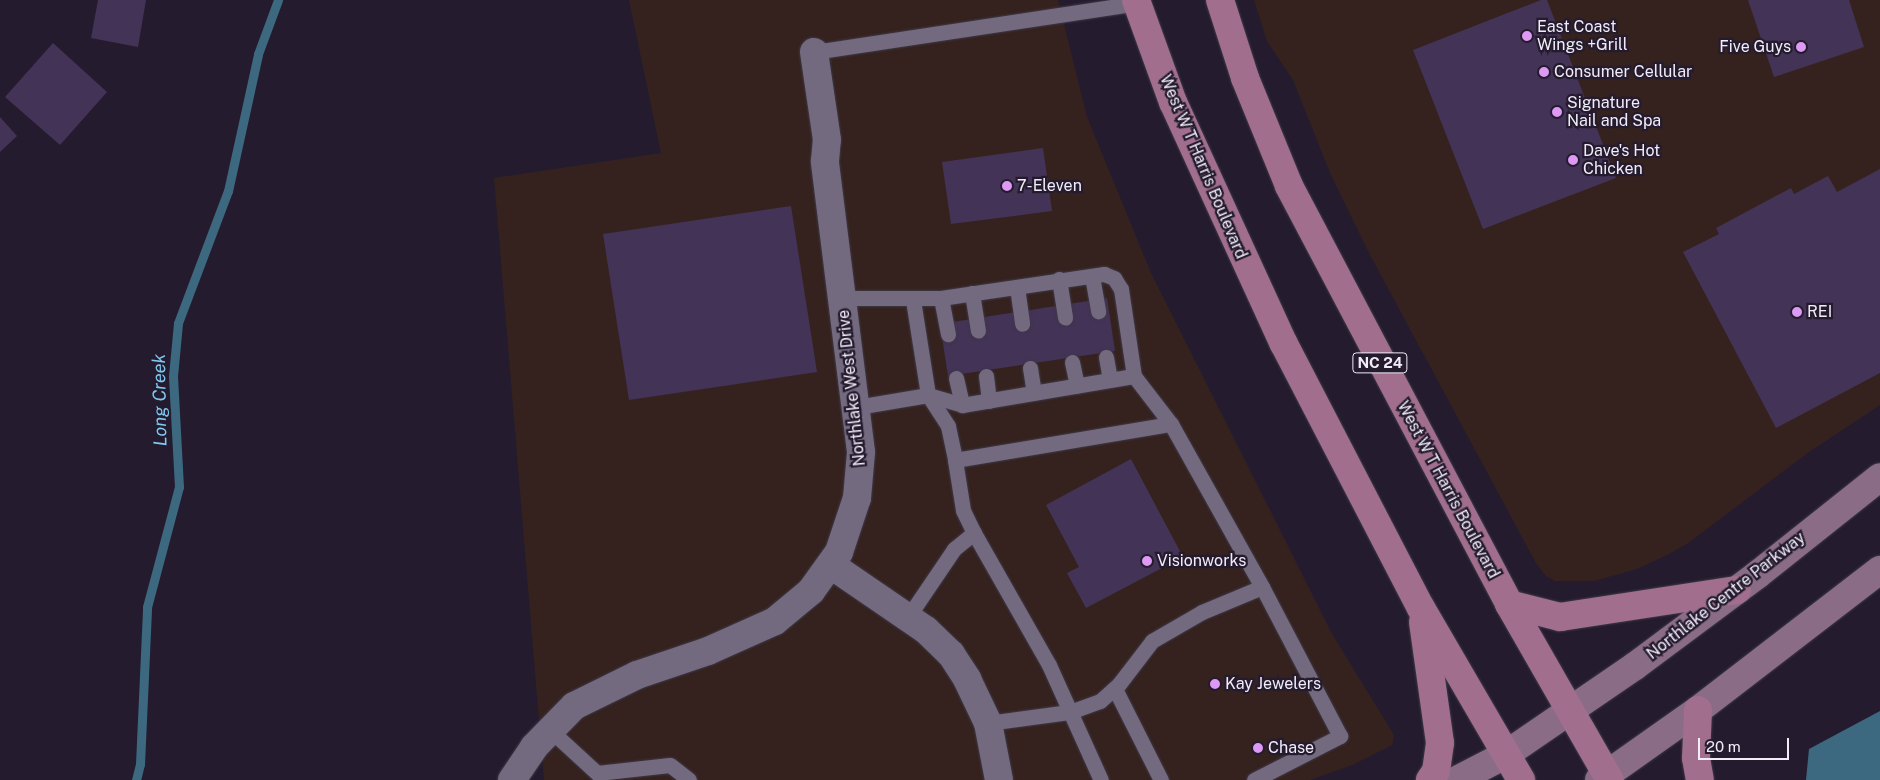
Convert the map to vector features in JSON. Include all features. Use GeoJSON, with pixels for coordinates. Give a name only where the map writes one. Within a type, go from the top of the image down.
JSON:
{"type":"FeatureCollection","features":[{"type":"Feature","properties":{"kind":"main road","name":"West W T Harris Boulevard"},"geometry":{"type":"LineString","coordinates":[[1220,0],[1245,78],[1289,186],[1509,604],[1605,778]]}},
{"type":"Feature","properties":{"kind":"main road","name":"West W T Harris Boulevard"},"geometry":{"type":"LineString","coordinates":[[1136,1],[1173,102],[1224,218],[1284,344],[1421,608],[1521,780]]}},
{"type":"Feature","properties":{"kind":"main road","name":"Northlake Centre Parkway"},"geometry":{"type":"LineString","coordinates":[[1457,780],[1506,755],[1569,712],[1737,590],[1880,477]]}},
{"type":"Feature","properties":{"kind":"main road"},"geometry":{"type":"LineString","coordinates":[[1605,778],[1698,710],[1880,570]]}},
{"type":"Feature","properties":{"kind":"main road"},"geometry":{"type":"LineString","coordinates":[[1509,604],[1560,617],[1737,590]]}},
{"type":"Feature","properties":{"kind":"main road"},"geometry":{"type":"LineString","coordinates":[[1421,608],[1440,743],[1436,771],[1430,780]]}},
{"type":"Feature","properties":{"kind":"main road"},"geometry":{"type":"LineString","coordinates":[[1698,710],[1696,758],[1700,780]]}},
{"type":"Feature","properties":{"kind":"street","name":"Northlake West Drive"},"geometry":{"type":"LineString","coordinates":[[512,780],[521,763],[549,729],[574,706],[604,689],[753,633],[774,621],[811,590],[831,565],[850,524],[861,471],[857,407],[825,161],[827,140],[814,52]]}},
{"type":"Feature","properties":{"kind":"street"},"geometry":{"type":"LineString","coordinates":[[831,565],[908,617],[951,654],[972,686],[988,723],[999,780]]}},
{"type":"Feature","properties":{"kind":"lane"},"geometry":{"type":"LineString","coordinates":[[814,52],[1136,1]]}},
{"type":"Feature","properties":{"kind":"lane"},"geometry":{"type":"LineString","coordinates":[[843,298],[913,300],[941,298],[1059,279],[1104,274],[1114,278],[1121,289],[1134,376],[1171,424],[1262,586],[1340,736],[1254,780]]}},
{"type":"Feature","properties":{"kind":"lane"},"geometry":{"type":"LineString","coordinates":[[1092,276],[1098,311]]}},
{"type":"Feature","properties":{"kind":"lane"},"geometry":{"type":"LineString","coordinates":[[1059,279],[1065,318]]}},
{"type":"Feature","properties":{"kind":"lane"},"geometry":{"type":"LineString","coordinates":[[1017,287],[1022,324]]}},
{"type":"Feature","properties":{"kind":"lane"},"geometry":{"type":"LineString","coordinates":[[972,293],[978,330]]}},
{"type":"Feature","properties":{"kind":"lane"},"geometry":{"type":"LineString","coordinates":[[941,298],[948,334]]}},
{"type":"Feature","properties":{"kind":"lane"},"geometry":{"type":"LineString","coordinates":[[913,300],[928,395],[948,426],[964,510],[974,533],[1049,665],[1069,712],[1102,780]]}},
{"type":"Feature","properties":{"kind":"lane"},"geometry":{"type":"LineString","coordinates":[[1106,357],[1110,380]]}},
{"type":"Feature","properties":{"kind":"lane"},"geometry":{"type":"LineString","coordinates":[[1072,362],[1077,385]]}},
{"type":"Feature","properties":{"kind":"lane"},"geometry":{"type":"LineString","coordinates":[[1030,368],[1034,393]]}},
{"type":"Feature","properties":{"kind":"lane"},"geometry":{"type":"LineString","coordinates":[[986,376],[989,401]]}},
{"type":"Feature","properties":{"kind":"lane"},"geometry":{"type":"LineString","coordinates":[[857,407],[928,395],[962,405],[1134,376]]}},
{"type":"Feature","properties":{"kind":"lane"},"geometry":{"type":"LineString","coordinates":[[956,378],[962,405]]}},
{"type":"Feature","properties":{"kind":"lane"},"geometry":{"type":"LineString","coordinates":[[955,460],[1171,424]]}},
{"type":"Feature","properties":{"kind":"lane"},"geometry":{"type":"LineString","coordinates":[[908,617],[954,549],[974,533]]}},
{"type":"Feature","properties":{"kind":"lane"},"geometry":{"type":"LineString","coordinates":[[988,723],[1069,712],[1100,701],[1115,689],[1134,661],[1160,636],[1202,612],[1262,586]]}},
{"type":"Feature","properties":{"kind":"lane"},"geometry":{"type":"LineString","coordinates":[[1115,689],[1161,780]]}},
{"type":"Feature","properties":{"kind":"lane"},"geometry":{"type":"LineString","coordinates":[[549,729],[593,776],[670,765],[689,780]]}},
{"type":"Feature","properties":{"kind":"shaded area"},"geometry":{"type":"Polygon","coordinates":[[[629,0],[1058,0],[1087,117],[1151,273],[1332,634],[1394,735],[1392,745],[1352,765],[1310,780],[544,780],[494,178],[661,153],[629,0]]]}},
{"type":"Feature","properties":{"kind":"shaded area"},"geometry":{"type":"Polygon","coordinates":[[[1254,0],[1880,0],[1880,405],[1809,452],[1688,543],[1669,554],[1637,569],[1594,581],[1555,581],[1546,576],[1536,563],[1369,253],[1330,173],[1293,80],[1267,41],[1254,0]]]}},
{"type":"Feature","properties":{"kind":"water"},"geometry":{"type":"Polygon","coordinates":[[[1880,711],[1880,780],[1806,780],[1809,749],[1880,711]]]}},
{"type":"Feature","properties":{"kind":"building"},"geometry":{"type":"Polygon","coordinates":[[[98,0],[146,0],[138,47],[91,38],[98,0]]]}},
{"type":"Feature","properties":{"kind":"building"},"geometry":{"type":"Polygon","coordinates":[[[1541,0],[1547,0],[1616,178],[1483,229],[1413,50],[1541,0]]]}},
{"type":"Feature","properties":{"kind":"building"},"geometry":{"type":"Polygon","coordinates":[[[1748,0],[1849,0],[1864,47],[1774,77],[1748,0]]]}},
{"type":"Feature","properties":{"kind":"building"},"geometry":{"type":"Polygon","coordinates":[[[53,43],[107,92],[60,145],[5,97],[53,43]]]}},
{"type":"Feature","properties":{"kind":"building"},"geometry":{"type":"Polygon","coordinates":[[[0,117],[17,136],[0,152],[0,117]]]}},
{"type":"Feature","properties":{"kind":"building"},"geometry":{"type":"Polygon","coordinates":[[[1043,148],[1052,211],[951,224],[942,162],[1043,148]]]}},
{"type":"Feature","properties":{"kind":"building","name":"REI"},"geometry":{"type":"Polygon","coordinates":[[[1880,169],[1880,373],[1776,428],[1683,252],[1719,234],[1716,228],[1791,188],[1794,194],[1828,176],[1837,192],[1880,169]]]}},
{"type":"Feature","properties":{"kind":"building"},"geometry":{"type":"Polygon","coordinates":[[[791,206],[817,372],[629,400],[603,234],[791,206]]]}},
{"type":"Feature","properties":{"kind":"building"},"geometry":{"type":"Polygon","coordinates":[[[1107,298],[1115,351],[948,376],[940,324],[1107,298]]]}},
{"type":"Feature","properties":{"kind":"building"},"geometry":{"type":"Polygon","coordinates":[[[1131,459],[1183,557],[1086,608],[1067,573],[1079,567],[1046,505],[1131,459]]]}},
{"type":"Feature","properties":{"kind":"waterway","name":"Long Creek"},"geometry":{"type":"LineString","coordinates":[[136,780],[140,764],[147,607],[179,487],[173,376],[178,323],[228,191],[258,54],[278,0]]}},
{"type":"Feature","properties":{"kind":"place","name":"East Coast Wings +Grill"},"geometry":{"type":"Point","coordinates":[1527,36]}},
{"type":"Feature","properties":{"kind":"place","name":"Five Guys"},"geometry":{"type":"Point","coordinates":[1801,47]}},
{"type":"Feature","properties":{"kind":"place","name":"Consumer Cellular"},"geometry":{"type":"Point","coordinates":[1544,72]}},
{"type":"Feature","properties":{"kind":"place","name":"Signature Nail and Spa"},"geometry":{"type":"Point","coordinates":[1557,112]}},
{"type":"Feature","properties":{"kind":"place","name":"Dave's Hot Chicken"},"geometry":{"type":"Point","coordinates":[1573,160]}},
{"type":"Feature","properties":{"kind":"place","name":"7-Eleven"},"geometry":{"type":"Point","coordinates":[1007,186]}},
{"type":"Feature","properties":{"kind":"place","name":"REI"},"geometry":{"type":"Point","coordinates":[1797,312]}},
{"type":"Feature","properties":{"kind":"place","name":"Visionworks"},"geometry":{"type":"Point","coordinates":[1147,561]}},
{"type":"Feature","properties":{"kind":"place","name":"Kay Jewelers"},"geometry":{"type":"Point","coordinates":[1215,684]}},
{"type":"Feature","properties":{"kind":"place","name":"Chase"},"geometry":{"type":"Point","coordinates":[1258,748]}}]}
